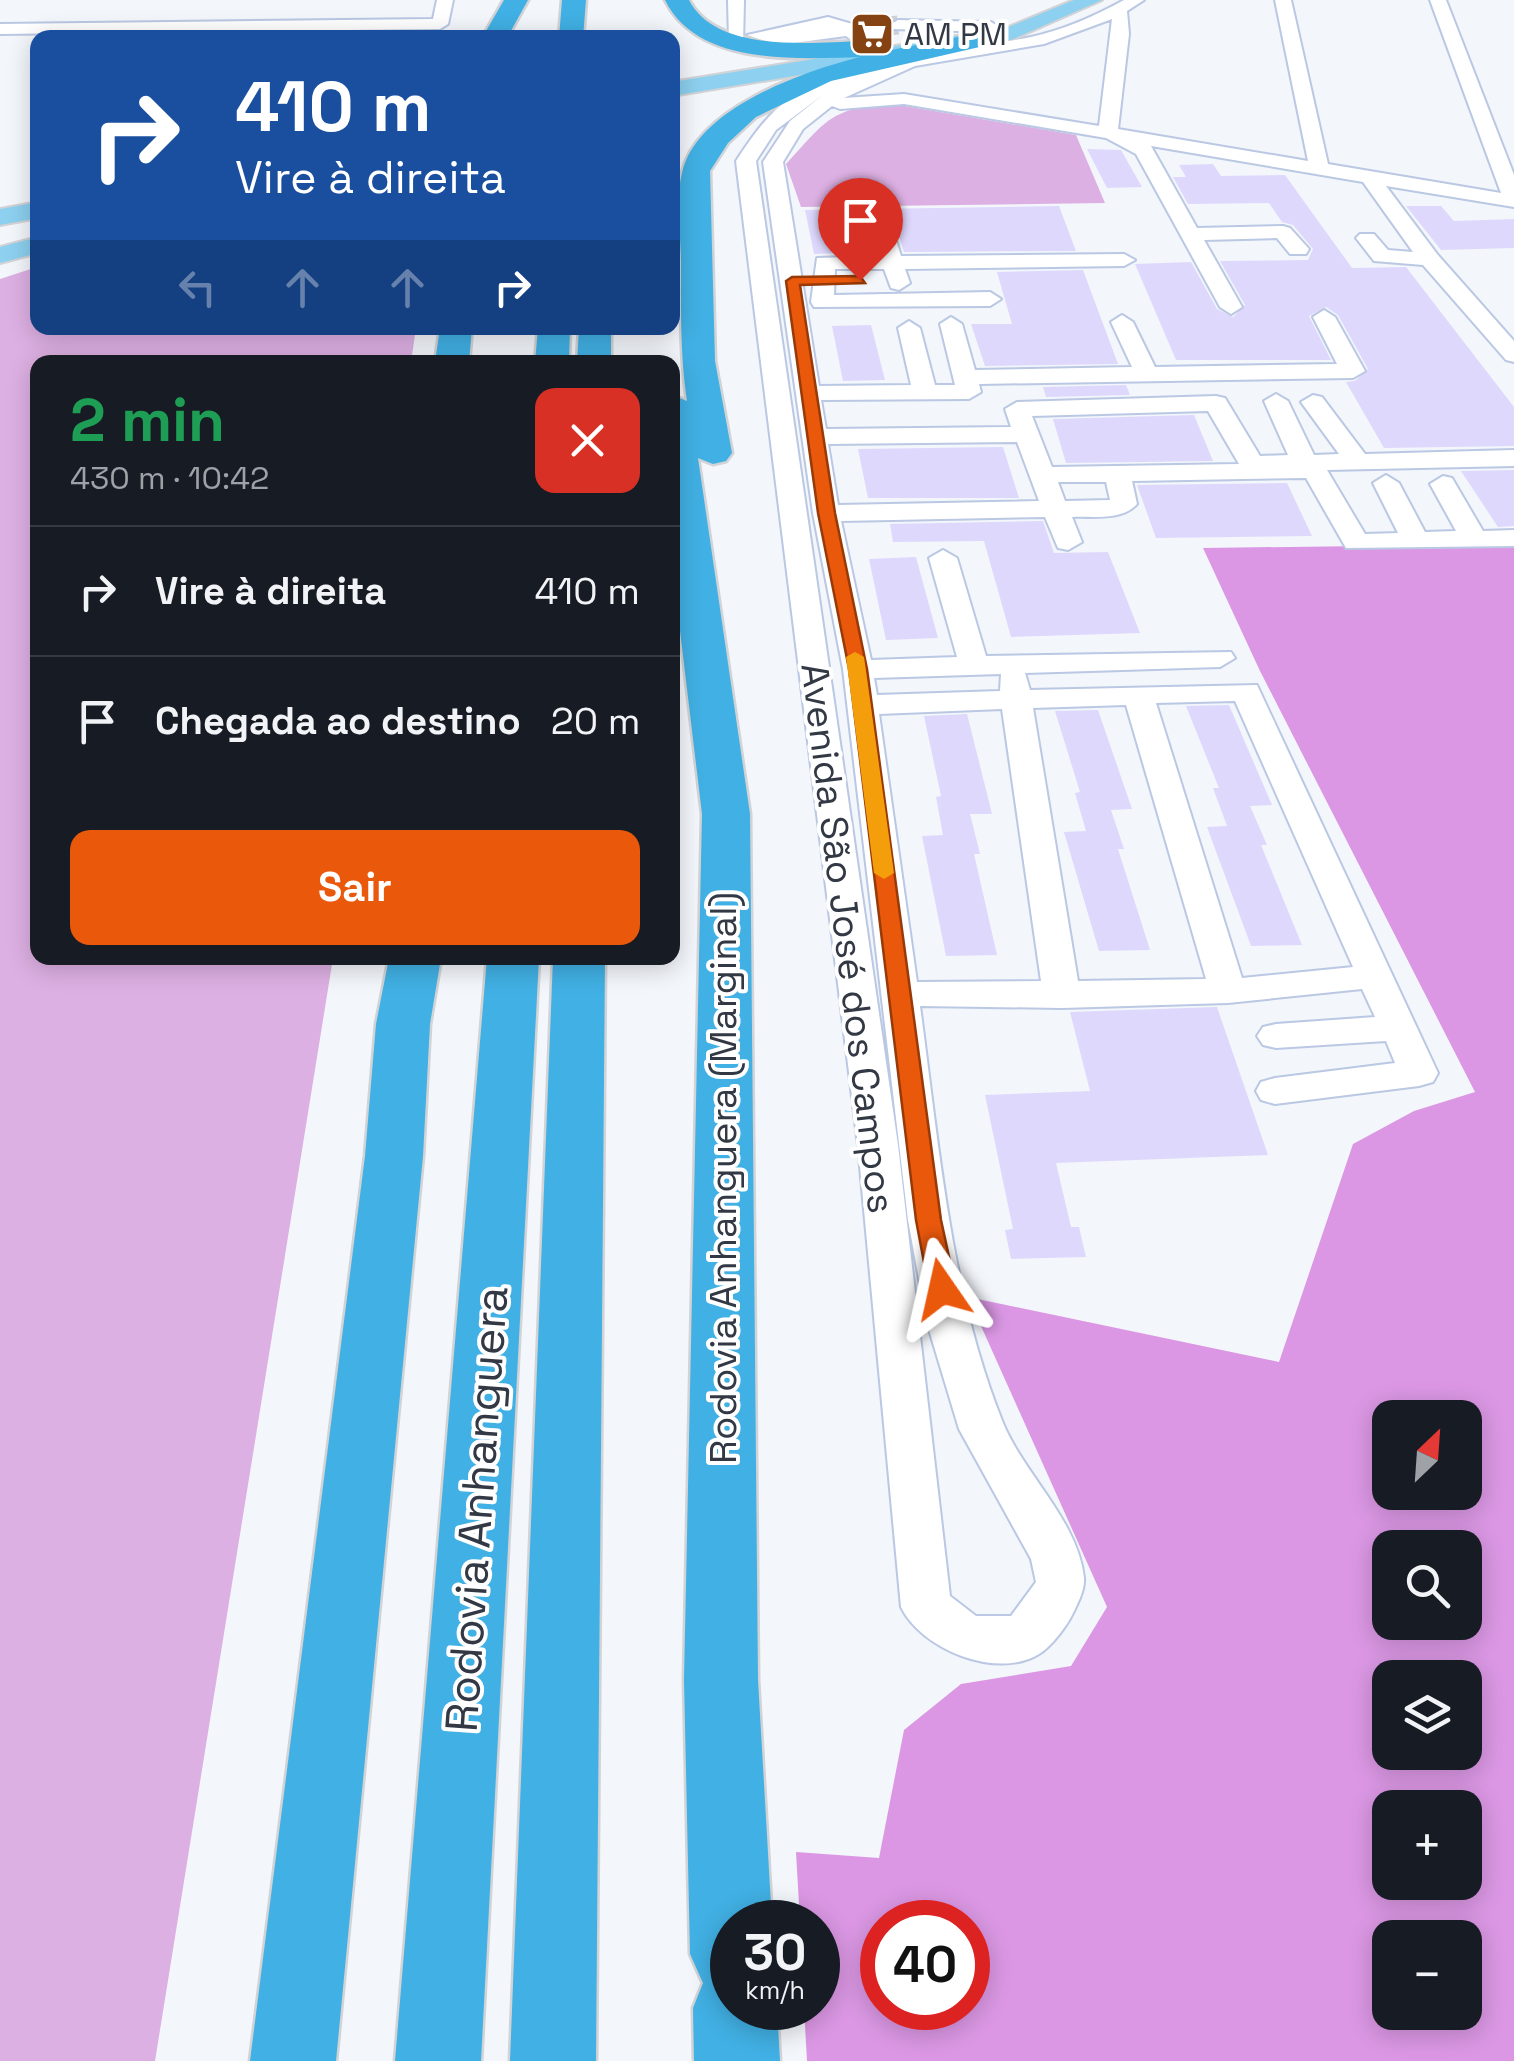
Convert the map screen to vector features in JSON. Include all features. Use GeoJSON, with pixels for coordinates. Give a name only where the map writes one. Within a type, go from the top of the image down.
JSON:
{"type":"FeatureCollection","features":[{"type":"Feature","properties":{"kind":"highway"},"geometry":{"type":"LineString","coordinates":[[499,30],[516,0]]}},
{"type":"Feature","properties":{"kind":"highway"},"geometry":{"type":"LineString","coordinates":[[527,30],[530,0]]}},
{"type":"Feature","properties":{"kind":"highway"},"geometry":{"type":"LineString","coordinates":[[572,30],[574,0]]}},
{"type":"Feature","properties":{"kind":"highway"},"geometry":{"type":"LineString","coordinates":[[677,0],[680,16],[691,26],[737,42],[803,48],[868,67]]}},
{"type":"Feature","properties":{"kind":"highway"},"geometry":{"type":"LineString","coordinates":[[726,814],[737,688],[714,458],[698,360],[696,171],[705,150],[724,128],[783,90],[856,66],[987,33]]}},
{"type":"Feature","properties":{"kind":"highway","name":"Rodovia Anhanguera (Marginal)"},"geometry":{"type":"LineString","coordinates":[[680,466],[726,814],[721,1680],[730,1900]]}},
{"type":"Feature","properties":{"kind":"highway"},"geometry":{"type":"LineString","coordinates":[[292,2061],[384,1252],[402,1024],[414,965]]}},
{"type":"Feature","properties":{"kind":"highway"},"geometry":{"type":"LineString","coordinates":[[476,965],[476,1507]]}},
{"type":"Feature","properties":{"kind":"highway","name":"Rodovia Anhanguera"},"geometry":{"type":"LineString","coordinates":[[438,2061],[513,965]]}},
{"type":"Feature","properties":{"kind":"highway","name":"Rodovia Anhanguera"},"geometry":{"type":"LineString","coordinates":[[554,2061],[579,965]]}},
{"type":"Feature","properties":{"kind":"highway"},"geometry":{"type":"LineString","coordinates":[[736,2030],[737,2061]]}},
{"type":"Feature","properties":{"kind":"main road","name":"Avenida São José dos Campos"},"geometry":{"type":"LineString","coordinates":[[706,82],[1038,24],[1092,0]]}},
{"type":"Feature","properties":{"kind":"main road"},"geometry":{"type":"LineString","coordinates":[[1038,24],[1116,11]]}},
{"type":"Feature","properties":{"kind":"main road","name":"Avenida São José dos Campos"},"geometry":{"type":"LineString","coordinates":[[922,34],[987,33],[1011,12]]}},
{"type":"Feature","properties":{"kind":"main road","name":"Avenida São José dos Campos"},"geometry":{"type":"LineString","coordinates":[[680,85],[868,67]]}},
{"type":"Feature","properties":{"kind":"main road"},"geometry":{"type":"LineString","coordinates":[[0,217],[30,211]]}},
{"type":"Feature","properties":{"kind":"main road"},"geometry":{"type":"LineString","coordinates":[[0,256],[30,247]]}},
{"type":"Feature","properties":{"kind":"street"},"geometry":{"type":"LineString","coordinates":[[397,26],[404,0]]}},
{"type":"Feature","properties":{"kind":"street"},"geometry":{"type":"LineString","coordinates":[[0,26],[137,20],[440,24],[445,0]]}},
{"type":"Feature","properties":{"kind":"street"},"geometry":{"type":"LineString","coordinates":[[736,0],[737,42]]}},
{"type":"Feature","properties":{"kind":"street","name":"Avenida São José dos Campos"},"geometry":{"type":"LineString","coordinates":[[868,67],[782,139],[773,162],[807,281],[809,393],[815,438],[858,669],[929,1220],[949,1323],[982,1428],[1055,1556],[1060,1582],[1052,1606],[1023,1638],[967,1638],[926,1607],[878,1145],[746,160],[759,134],[776,116],[808,94],[868,67],[922,34],[1004,48],[1077,29],[1136,0]]}},
{"type":"Feature","properties":{"kind":"street"},"geometry":{"type":"LineString","coordinates":[[1283,0],[1319,168]]}},
{"type":"Feature","properties":{"kind":"street"},"geometry":{"type":"LineString","coordinates":[[1438,0],[1514,201]]}},
{"type":"Feature","properties":{"kind":"street"},"geometry":{"type":"LineString","coordinates":[[1108,132],[1121,34],[1116,11]]}},
{"type":"Feature","properties":{"kind":"street"},"geometry":{"type":"LineString","coordinates":[[898,24],[922,34]]}},
{"type":"Feature","properties":{"kind":"street"},"geometry":{"type":"LineString","coordinates":[[1077,29],[1121,34]]}},
{"type":"Feature","properties":{"kind":"street"},"geometry":{"type":"LineString","coordinates":[[850,31],[868,67],[942,104]]}},
{"type":"Feature","properties":{"kind":"street"},"geometry":{"type":"LineString","coordinates":[[802,119],[856,100],[942,104],[1514,201]]}},
{"type":"Feature","properties":{"kind":"street"},"geometry":{"type":"LineString","coordinates":[[994,133],[1011,117]]}},
{"type":"Feature","properties":{"kind":"street"},"geometry":{"type":"LineString","coordinates":[[1108,132],[1144,150],[1231,307]]}},
{"type":"Feature","properties":{"kind":"street"},"geometry":{"type":"LineString","coordinates":[[1369,176],[1429,259],[1514,355]]}},
{"type":"Feature","properties":{"kind":"street"},"geometry":{"type":"LineString","coordinates":[[880,221],[897,281]]}},
{"type":"Feature","properties":{"kind":"street"},"geometry":{"type":"LineString","coordinates":[[1191,234],[1283,232],[1298,249]]}},
{"type":"Feature","properties":{"kind":"street"},"geometry":{"type":"LineString","coordinates":[[1367,238],[1382,256],[1429,259]]}},
{"type":"Feature","properties":{"kind":"street"},"geometry":{"type":"LineString","coordinates":[[897,281],[1124,260]]}},
{"type":"Feature","properties":{"kind":"street"},"geometry":{"type":"LineString","coordinates":[[807,281],[897,281],[986,289]]}},
{"type":"Feature","properties":{"kind":"street"},"geometry":{"type":"LineString","coordinates":[[966,377],[1353,371],[1324,317]]}},
{"type":"Feature","properties":{"kind":"street"},"geometry":{"type":"LineString","coordinates":[[1122,322],[1147,375]]}},
{"type":"Feature","properties":{"kind":"street"},"geometry":{"type":"LineString","coordinates":[[809,393],[969,392],[951,324]]}},
{"type":"Feature","properties":{"kind":"street"},"geometry":{"type":"LineString","coordinates":[[909,328],[925,393]]}},
{"type":"Feature","properties":{"kind":"street"},"geometry":{"type":"LineString","coordinates":[[1276,400],[1305,464]]}},
{"type":"Feature","properties":{"kind":"street"},"geometry":{"type":"LineString","coordinates":[[1313,402],[1358,462]]}},
{"type":"Feature","properties":{"kind":"street"},"geometry":{"type":"LineString","coordinates":[[1068,542],[1017,409],[1216,403],[1252,464],[1514,458]]}},
{"type":"Feature","properties":{"kind":"street"},"geometry":{"type":"LineString","coordinates":[[815,438],[1028,434]]}},
{"type":"Feature","properties":{"kind":"street"},"geometry":{"type":"LineString","coordinates":[[1042,475],[1314,470],[1356,542],[1514,538]]}},
{"type":"Feature","properties":{"kind":"street"},"geometry":{"type":"LineString","coordinates":[[826,513],[1120,506],[1124,504],[1118,474]]}},
{"type":"Feature","properties":{"kind":"street"},"geometry":{"type":"LineString","coordinates":[[1386,483],[1415,540]]}},
{"type":"Feature","properties":{"kind":"street"},"geometry":{"type":"LineString","coordinates":[[1443,484],[1474,538]]}},
{"type":"Feature","properties":{"kind":"street"},"geometry":{"type":"LineString","coordinates":[[944,558],[974,666]]}},
{"type":"Feature","properties":{"kind":"street"},"geometry":{"type":"LineString","coordinates":[[858,669],[1220,658]]}},
{"type":"Feature","properties":{"kind":"street"},"geometry":{"type":"LineString","coordinates":[[1009,665],[1020,701],[1062,996]]}},
{"type":"Feature","properties":{"kind":"street"},"geometry":{"type":"LineString","coordinates":[[862,705],[1246,691],[1419,1074],[1275,1092]]}},
{"type":"Feature","properties":{"kind":"street"},"geometry":{"type":"LineString","coordinates":[[1138,694],[1228,991]]}},
{"type":"Feature","properties":{"kind":"street"},"geometry":{"type":"LineString","coordinates":[[900,994],[1062,996],[1228,991],[1373,976]]}},
{"type":"Feature","properties":{"kind":"street"},"geometry":{"type":"LineString","coordinates":[[1276,1036],[1398,1028]]}},
{"type":"Feature","properties":{"kind":"shaded area"},"geometry":{"type":"Polygon","coordinates":[[[893,104],[1076,135],[1105,203],[801,207],[786,164],[832,119],[856,109],[893,104]]]}},
{"type":"Feature","properties":{"kind":"shaded area"},"geometry":{"type":"Polygon","coordinates":[[[30,269],[30,335],[415,335],[412,355],[30,355],[30,965],[332,965],[155,2061],[0,2061],[0,279],[30,269]]]}},
{"type":"Feature","properties":{"kind":"shaded area"},"geometry":{"type":"Polygon","coordinates":[[[1514,544],[1514,2061],[807,2061],[805,2030],[840,2030],[840,1900],[799,1900],[796,1852],[879,1858],[904,1730],[961,1684],[1071,1666],[1107,1607],[968,1297],[1279,1362],[1353,1144],[1414,1111],[1475,1092],[1260,671],[1203,548],[1514,544]]]}},
{"type":"Feature","properties":{"kind":"building"},"geometry":{"type":"Polygon","coordinates":[[[1087,149],[1121,150],[1142,187],[1107,188],[1087,149]]]}},
{"type":"Feature","properties":{"kind":"building"},"geometry":{"type":"Polygon","coordinates":[[[1213,164],[1221,176],[1285,175],[1352,268],[1406,267],[1514,407],[1514,446],[1384,448],[1346,382],[1355,381],[1368,369],[1338,315],[1326,307],[1309,316],[1331,360],[1176,360],[1135,264],[1191,262],[1217,309],[1233,317],[1245,305],[1220,261],[1308,260],[1313,249],[1293,225],[1282,222],[1269,203],[1188,204],[1173,177],[1186,177],[1179,165],[1213,164]]]}},
{"type":"Feature","properties":{"kind":"building"},"geometry":{"type":"Polygon","coordinates":[[[1059,206],[1076,251],[904,252],[894,220],[878,212],[866,220],[875,252],[814,254],[805,210],[1059,206]]]}},
{"type":"Feature","properties":{"kind":"building"},"geometry":{"type":"Polygon","coordinates":[[[1406,206],[1441,206],[1454,221],[1514,219],[1514,248],[1441,250],[1406,206]]]}},
{"type":"Feature","properties":{"kind":"building"},"geometry":{"type":"Polygon","coordinates":[[[1083,270],[1118,364],[985,366],[971,324],[1012,324],[997,272],[1083,270]]]}},
{"type":"Feature","properties":{"kind":"building"},"geometry":{"type":"Polygon","coordinates":[[[871,325],[885,380],[843,381],[832,326],[871,325]]]}},
{"type":"Feature","properties":{"kind":"building"},"geometry":{"type":"Polygon","coordinates":[[[1126,385],[1130,395],[1046,397],[1043,387],[1126,385]]]}},
{"type":"Feature","properties":{"kind":"building"},"geometry":{"type":"Polygon","coordinates":[[[1194,415],[1213,461],[1066,463],[1053,419],[1194,415]]]}},
{"type":"Feature","properties":{"kind":"building"},"geometry":{"type":"Polygon","coordinates":[[[1003,447],[1019,498],[868,498],[858,449],[1003,447]]]}},
{"type":"Feature","properties":{"kind":"building"},"geometry":{"type":"Polygon","coordinates":[[[1514,470],[1514,526],[1498,527],[1461,471],[1514,470]]]}},
{"type":"Feature","properties":{"kind":"building"},"geometry":{"type":"Polygon","coordinates":[[[1287,483],[1312,536],[1156,538],[1137,485],[1287,483]]]}},
{"type":"Feature","properties":{"kind":"building"},"geometry":{"type":"Polygon","coordinates":[[[1043,521],[1054,553],[1108,552],[1140,633],[1011,637],[984,541],[893,542],[890,524],[1043,521]]]}},
{"type":"Feature","properties":{"kind":"building"},"geometry":{"type":"Polygon","coordinates":[[[916,557],[938,638],[886,640],[869,559],[916,557]]]}},
{"type":"Feature","properties":{"kind":"building"},"geometry":{"type":"Polygon","coordinates":[[[1229,705],[1272,805],[1250,806],[1267,845],[1261,845],[1302,945],[1251,946],[1207,827],[1227,826],[1213,788],[1219,788],[1186,706],[1229,705]]]}},
{"type":"Feature","properties":{"kind":"building"},"geometry":{"type":"Polygon","coordinates":[[[1098,710],[1132,809],[1111,810],[1124,849],[1118,849],[1150,950],[1099,951],[1064,832],[1086,831],[1075,793],[1080,792],[1055,711],[1098,710]]]}},
{"type":"Feature","properties":{"kind":"building"},"geometry":{"type":"Polygon","coordinates":[[[967,714],[992,814],[970,814],[980,854],[974,854],[997,955],[946,956],[922,836],[943,835],[936,797],[941,796],[924,716],[967,714]]]}},
{"type":"Feature","properties":{"kind":"building"},"geometry":{"type":"Polygon","coordinates":[[[1217,1007],[1268,1155],[1056,1163],[1071,1227],[1079,1227],[1086,1257],[1011,1259],[1005,1230],[1013,1229],[985,1095],[1090,1091],[1070,1012],[1217,1007]]]}},
{"type":"Feature","properties":{"kind":"tunnel"},"geometry":{"type":"LineString","coordinates":[[853,30],[898,25]]}},
{"type":"Feature","properties":{"kind":"slow traffic"},"geometry":{"type":"LineString","coordinates":[[855,657],[884,873]]}},
{"type":"Feature","properties":{"kind":"place","name":"AM PM"},"geometry":{"type":"Point","coordinates":[872,34]}},
{"type":"Feature","properties":{"kind":"route"},"geometry":{"type":"LineString","coordinates":[[860,280],[792,281],[826,513],[858,669],[929,1220],[942,1289]]}}]}
